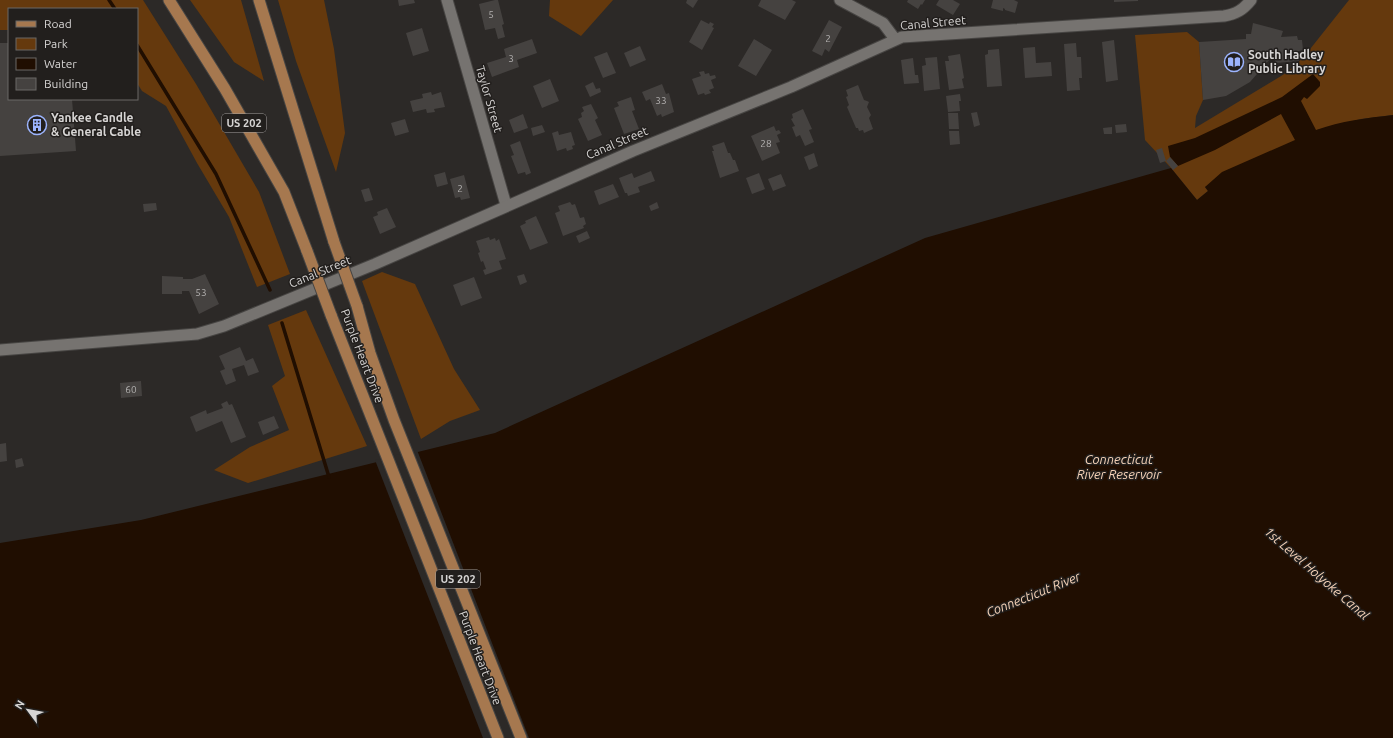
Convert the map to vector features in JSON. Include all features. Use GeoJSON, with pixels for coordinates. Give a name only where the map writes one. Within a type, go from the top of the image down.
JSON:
{"type":"FeatureCollection","features":[{"type":"Feature","properties":{"kind":"main road","name":"Purple Heart Drive"},"geometry":{"type":"LineString","coordinates":[[169,0],[225,89],[284,192],[498,738]]}},
{"type":"Feature","properties":{"kind":"main road","name":"Purple Heart Drive"},"geometry":{"type":"LineString","coordinates":[[259,0],[334,242],[357,306],[370,353],[394,420],[521,738]]}},
{"type":"Feature","properties":{"kind":"street","name":"Taylor Street"},"geometry":{"type":"LineString","coordinates":[[447,0],[506,205]]}},
{"type":"Feature","properties":{"kind":"street"},"geometry":{"type":"LineString","coordinates":[[840,0],[883,23],[895,39]]}},
{"type":"Feature","properties":{"kind":"street","name":"Canal Street"},"geometry":{"type":"LineString","coordinates":[[0,350],[197,334],[224,326],[375,264],[633,150],[791,87],[902,37],[1224,16],[1239,12],[1251,0]]}},
{"type":"Feature","properties":{"kind":"green space"},"geometry":{"type":"Polygon","coordinates":[[[0,0],[143,0],[196,84],[259,192],[290,274],[257,287],[229,217],[166,106],[142,91],[138,85],[138,8],[8,8],[8,30],[0,30],[0,0]]]}},
{"type":"Feature","properties":{"kind":"green space"},"geometry":{"type":"Polygon","coordinates":[[[190,0],[241,0],[264,81],[234,62],[190,0]]]}},
{"type":"Feature","properties":{"kind":"green space"},"geometry":{"type":"Polygon","coordinates":[[[278,0],[324,0],[334,49],[345,133],[336,172],[296,61],[278,0]]]}},
{"type":"Feature","properties":{"kind":"green space"},"geometry":{"type":"Polygon","coordinates":[[[550,0],[613,0],[581,36],[549,16],[550,0]]]}},
{"type":"Feature","properties":{"kind":"green space"},"geometry":{"type":"Polygon","coordinates":[[[1349,0],[1393,0],[1393,115],[1361,119],[1317,130],[1205,187],[1208,191],[1197,200],[1171,168],[1145,140],[1135,35],[1187,32],[1199,42],[1203,100],[1196,116],[1195,128],[1286,73],[1303,58],[1349,0]]]}},
{"type":"Feature","properties":{"kind":"green space"},"geometry":{"type":"Polygon","coordinates":[[[382,272],[415,284],[454,369],[480,410],[450,421],[421,439],[362,281],[382,272]]]}},
{"type":"Feature","properties":{"kind":"green space"},"geometry":{"type":"Polygon","coordinates":[[[306,310],[367,446],[248,483],[214,470],[250,447],[289,430],[272,386],[285,376],[268,325],[306,310]]]}},
{"type":"Feature","properties":{"kind":"water","name":"Connecticut River Reservoir"},"geometry":{"type":"Polygon","coordinates":[[[1313,74],[1320,82],[1320,86],[1307,99],[1304,97],[1301,101],[1316,130],[1344,122],[1393,115],[1393,738],[0,738],[0,543],[141,520],[495,433],[925,238],[1171,168],[1197,200],[1208,191],[1205,187],[1222,172],[1295,140],[1281,114],[1215,150],[1178,166],[1170,157],[1168,146],[1195,138],[1282,97],[1313,74]]]}},
{"type":"Feature","properties":{"kind":"pier"},"geometry":{"type":"Polygon","coordinates":[[[417,450],[529,738],[483,738],[375,460],[417,450]]]}},
{"type":"Feature","properties":{"kind":"building"},"geometry":{"type":"Polygon","coordinates":[[[398,0],[414,0],[415,3],[399,6],[398,0]]]}},
{"type":"Feature","properties":{"kind":"building"},"geometry":{"type":"Polygon","coordinates":[[[498,0],[504,24],[502,25],[505,37],[498,39],[495,28],[485,30],[479,4],[498,0]]]}},
{"type":"Feature","properties":{"kind":"building"},"geometry":{"type":"Polygon","coordinates":[[[687,0],[698,0],[693,8],[686,3],[687,0]]]}},
{"type":"Feature","properties":{"kind":"building"},"geometry":{"type":"Polygon","coordinates":[[[761,0],[792,0],[796,2],[785,20],[758,6],[761,0]]]}},
{"type":"Feature","properties":{"kind":"building"},"geometry":{"type":"Polygon","coordinates":[[[908,0],[925,0],[918,9],[907,2],[908,0]]]}},
{"type":"Feature","properties":{"kind":"building"},"geometry":{"type":"Polygon","coordinates":[[[939,0],[953,0],[960,4],[953,15],[936,5],[939,0]]]}},
{"type":"Feature","properties":{"kind":"building"},"geometry":{"type":"Polygon","coordinates":[[[993,0],[1014,0],[1018,2],[1015,13],[1003,8],[1003,11],[991,8],[993,0]]]}},
{"type":"Feature","properties":{"kind":"building"},"geometry":{"type":"Polygon","coordinates":[[[1114,0],[1138,0],[1138,1],[1114,2],[1114,0]]]}},
{"type":"Feature","properties":{"kind":"building"},"geometry":{"type":"Polygon","coordinates":[[[701,20],[709,24],[710,22],[714,24],[712,27],[714,28],[702,50],[689,42],[701,20]]]}},
{"type":"Feature","properties":{"kind":"building"},"geometry":{"type":"Polygon","coordinates":[[[829,20],[842,27],[829,52],[825,49],[822,56],[812,51],[829,20]]]}},
{"type":"Feature","properties":{"kind":"building","name":"South Hadley Public Library"},"geometry":{"type":"Polygon","coordinates":[[[1253,23],[1283,31],[1281,37],[1297,36],[1298,40],[1302,40],[1303,50],[1298,51],[1299,61],[1276,63],[1274,58],[1270,59],[1250,82],[1226,96],[1203,100],[1199,42],[1246,39],[1246,34],[1251,34],[1253,23]]]}},
{"type":"Feature","properties":{"kind":"building"},"geometry":{"type":"Polygon","coordinates":[[[422,28],[429,51],[413,56],[406,33],[422,28]]]}},
{"type":"Feature","properties":{"kind":"building"},"geometry":{"type":"Polygon","coordinates":[[[532,39],[537,53],[517,60],[519,67],[492,77],[487,63],[506,57],[504,49],[532,39]]]}},
{"type":"Feature","properties":{"kind":"building"},"geometry":{"type":"Polygon","coordinates":[[[754,39],[772,50],[756,76],[738,66],[754,39]]]}},
{"type":"Feature","properties":{"kind":"building"},"geometry":{"type":"Polygon","coordinates":[[[1114,40],[1118,80],[1106,82],[1102,42],[1114,40]]]}},
{"type":"Feature","properties":{"kind":"building","name":"Yankee Candle & General Cable"},"geometry":{"type":"Polygon","coordinates":[[[0,43],[8,43],[8,100],[72,100],[76,151],[0,156],[0,43]]]}},
{"type":"Feature","properties":{"kind":"building"},"geometry":{"type":"Polygon","coordinates":[[[1076,43],[1077,57],[1081,57],[1082,78],[1079,78],[1080,90],[1067,91],[1064,44],[1076,43]]]}},
{"type":"Feature","properties":{"kind":"building"},"geometry":{"type":"Polygon","coordinates":[[[640,46],[646,60],[630,67],[624,53],[640,46]]]}},
{"type":"Feature","properties":{"kind":"building"},"geometry":{"type":"Polygon","coordinates":[[[1035,47],[1036,63],[1051,62],[1052,76],[1025,78],[1023,48],[1035,47]]]}},
{"type":"Feature","properties":{"kind":"building"},"geometry":{"type":"Polygon","coordinates":[[[999,49],[1002,86],[987,87],[985,55],[988,54],[988,50],[999,49]]]}},
{"type":"Feature","properties":{"kind":"building"},"geometry":{"type":"Polygon","coordinates":[[[607,52],[616,73],[603,78],[594,57],[607,52]]]}},
{"type":"Feature","properties":{"kind":"building"},"geometry":{"type":"Polygon","coordinates":[[[960,54],[964,88],[949,90],[945,61],[949,61],[948,56],[960,54]]]}},
{"type":"Feature","properties":{"kind":"building"},"geometry":{"type":"Polygon","coordinates":[[[937,57],[940,89],[924,91],[922,66],[926,65],[925,58],[937,57]]]}},
{"type":"Feature","properties":{"kind":"building"},"geometry":{"type":"Polygon","coordinates":[[[913,58],[915,75],[918,75],[919,83],[904,84],[901,60],[913,58]]]}},
{"type":"Feature","properties":{"kind":"building"},"geometry":{"type":"Polygon","coordinates":[[[704,71],[705,74],[709,73],[710,76],[715,75],[716,78],[711,80],[714,88],[709,90],[711,93],[698,95],[692,79],[701,76],[699,72],[704,71]]]}},
{"type":"Feature","properties":{"kind":"building"},"geometry":{"type":"Polygon","coordinates":[[[550,79],[559,101],[542,108],[533,86],[550,79]]]}},
{"type":"Feature","properties":{"kind":"building"},"geometry":{"type":"Polygon","coordinates":[[[593,82],[596,89],[600,88],[601,92],[590,97],[585,86],[593,82]]]}},
{"type":"Feature","properties":{"kind":"building"},"geometry":{"type":"Polygon","coordinates":[[[662,84],[666,94],[669,93],[674,112],[662,117],[661,114],[657,116],[650,99],[646,101],[642,92],[662,84]]]}},
{"type":"Feature","properties":{"kind":"building"},"geometry":{"type":"Polygon","coordinates":[[[858,85],[864,100],[869,102],[867,107],[871,115],[869,118],[873,129],[864,133],[863,130],[859,131],[858,128],[856,128],[847,107],[849,105],[846,97],[848,96],[846,90],[858,85]]]}},
{"type":"Feature","properties":{"kind":"building"},"geometry":{"type":"Polygon","coordinates":[[[431,92],[432,95],[441,92],[445,107],[434,109],[435,112],[427,113],[426,109],[413,112],[410,101],[423,98],[422,94],[431,92]]]}},
{"type":"Feature","properties":{"kind":"building"},"geometry":{"type":"Polygon","coordinates":[[[960,94],[960,111],[948,112],[946,96],[960,94]]]}},
{"type":"Feature","properties":{"kind":"building"},"geometry":{"type":"Polygon","coordinates":[[[631,97],[635,110],[632,111],[639,129],[624,134],[614,108],[619,106],[617,102],[631,97]]]}},
{"type":"Feature","properties":{"kind":"building"},"geometry":{"type":"Polygon","coordinates":[[[591,104],[598,118],[595,120],[602,135],[588,141],[578,119],[582,117],[581,113],[584,111],[582,107],[591,104]]]}},
{"type":"Feature","properties":{"kind":"building"},"geometry":{"type":"Polygon","coordinates":[[[803,109],[812,129],[809,130],[814,142],[805,146],[800,135],[796,137],[792,127],[795,126],[791,119],[793,118],[792,114],[803,109]]]}},
{"type":"Feature","properties":{"kind":"building"},"geometry":{"type":"Polygon","coordinates":[[[977,112],[980,125],[974,127],[971,113],[977,112]]]}},
{"type":"Feature","properties":{"kind":"building"},"geometry":{"type":"Polygon","coordinates":[[[948,113],[958,113],[959,129],[949,129],[948,113]]]}},
{"type":"Feature","properties":{"kind":"building"},"geometry":{"type":"Polygon","coordinates":[[[523,114],[528,128],[514,133],[509,120],[523,114]]]}},
{"type":"Feature","properties":{"kind":"building"},"geometry":{"type":"Polygon","coordinates":[[[405,119],[409,132],[395,136],[391,123],[405,119]]]}},
{"type":"Feature","properties":{"kind":"building"},"geometry":{"type":"Polygon","coordinates":[[[1126,124],[1127,132],[1116,133],[1115,125],[1126,124]]]}},
{"type":"Feature","properties":{"kind":"building"},"geometry":{"type":"Polygon","coordinates":[[[542,125],[545,132],[533,136],[531,128],[542,125]]]}},
{"type":"Feature","properties":{"kind":"building"},"geometry":{"type":"Polygon","coordinates":[[[774,126],[776,131],[779,130],[781,133],[777,135],[780,142],[776,143],[780,153],[762,161],[751,136],[774,126]]]}},
{"type":"Feature","properties":{"kind":"building"},"geometry":{"type":"Polygon","coordinates":[[[1112,127],[1112,134],[1104,134],[1103,128],[1112,127]]]}},
{"type":"Feature","properties":{"kind":"building"},"geometry":{"type":"Polygon","coordinates":[[[558,131],[559,135],[571,132],[575,145],[572,146],[573,149],[567,151],[566,148],[557,151],[552,133],[558,131]]]}},
{"type":"Feature","properties":{"kind":"building"},"geometry":{"type":"Polygon","coordinates":[[[949,131],[959,131],[960,144],[950,145],[949,131]]]}},
{"type":"Feature","properties":{"kind":"building"},"geometry":{"type":"Polygon","coordinates":[[[520,141],[531,173],[526,175],[525,172],[518,174],[511,156],[514,155],[510,145],[520,141]]]}},
{"type":"Feature","properties":{"kind":"building"},"geometry":{"type":"Polygon","coordinates":[[[724,142],[728,153],[730,153],[733,160],[735,160],[739,171],[720,178],[712,151],[714,151],[712,146],[724,142]]]}},
{"type":"Feature","properties":{"kind":"building"},"geometry":{"type":"Polygon","coordinates":[[[1162,148],[1166,161],[1160,163],[1156,150],[1162,148]]]}},
{"type":"Feature","properties":{"kind":"building"},"geometry":{"type":"Polygon","coordinates":[[[814,153],[818,166],[809,170],[804,157],[814,153]]]}},
{"type":"Feature","properties":{"kind":"building"},"geometry":{"type":"Polygon","coordinates":[[[1170,157],[1178,166],[1173,170],[1166,161],[1170,157]]]}},
{"type":"Feature","properties":{"kind":"building"},"geometry":{"type":"Polygon","coordinates":[[[651,171],[655,181],[638,187],[640,192],[628,196],[627,193],[625,193],[619,178],[632,173],[634,178],[651,171]]]}},
{"type":"Feature","properties":{"kind":"building"},"geometry":{"type":"Polygon","coordinates":[[[445,172],[448,184],[437,187],[434,175],[445,172]]]}},
{"type":"Feature","properties":{"kind":"building"},"geometry":{"type":"Polygon","coordinates":[[[759,173],[765,189],[752,194],[746,178],[759,173]]]}},
{"type":"Feature","properties":{"kind":"building"},"geometry":{"type":"Polygon","coordinates":[[[781,174],[786,186],[773,191],[768,179],[781,174]]]}},
{"type":"Feature","properties":{"kind":"building"},"geometry":{"type":"Polygon","coordinates":[[[464,175],[470,198],[461,200],[460,197],[455,198],[450,179],[464,175]]]}},
{"type":"Feature","properties":{"kind":"building"},"geometry":{"type":"Polygon","coordinates":[[[613,184],[619,197],[599,205],[594,191],[613,184]]]}},
{"type":"Feature","properties":{"kind":"building"},"geometry":{"type":"Polygon","coordinates":[[[369,188],[373,200],[365,202],[361,190],[369,188]]]}},
{"type":"Feature","properties":{"kind":"building"},"geometry":{"type":"Polygon","coordinates":[[[570,202],[572,205],[575,204],[580,218],[584,217],[586,224],[583,226],[584,228],[563,236],[555,213],[560,211],[558,206],[570,202]]]}},
{"type":"Feature","properties":{"kind":"building"},"geometry":{"type":"Polygon","coordinates":[[[657,202],[659,208],[651,211],[649,206],[657,202]]]}},
{"type":"Feature","properties":{"kind":"building"},"geometry":{"type":"Polygon","coordinates":[[[156,203],[157,210],[144,212],[143,204],[156,203]]]}},
{"type":"Feature","properties":{"kind":"building"},"geometry":{"type":"Polygon","coordinates":[[[387,208],[396,227],[380,234],[373,217],[378,215],[377,212],[387,208]]]}},
{"type":"Feature","properties":{"kind":"building"},"geometry":{"type":"Polygon","coordinates":[[[536,216],[548,243],[530,250],[520,226],[526,223],[525,221],[536,216]]]}},
{"type":"Feature","properties":{"kind":"building"},"geometry":{"type":"Polygon","coordinates":[[[587,231],[590,238],[579,243],[576,236],[587,231]]]}},
{"type":"Feature","properties":{"kind":"building"},"geometry":{"type":"Polygon","coordinates":[[[489,237],[490,240],[495,238],[496,241],[499,239],[506,259],[499,261],[502,269],[485,275],[483,270],[486,269],[483,261],[481,262],[478,253],[480,252],[476,241],[489,237]]]}},
{"type":"Feature","properties":{"kind":"building"},"geometry":{"type":"Polygon","coordinates":[[[205,274],[219,304],[199,314],[189,291],[182,291],[182,294],[162,294],[162,276],[192,279],[205,274]]]}},
{"type":"Feature","properties":{"kind":"building"},"geometry":{"type":"Polygon","coordinates":[[[524,274],[527,282],[520,285],[517,276],[524,274]]]}},
{"type":"Feature","properties":{"kind":"building"},"geometry":{"type":"Polygon","coordinates":[[[474,277],[482,298],[461,306],[453,285],[474,277]]]}},
{"type":"Feature","properties":{"kind":"building"},"geometry":{"type":"Polygon","coordinates":[[[240,347],[246,361],[253,358],[259,372],[248,376],[244,365],[232,369],[236,381],[226,385],[220,371],[225,369],[219,356],[240,347]]]}},
{"type":"Feature","properties":{"kind":"building"},"geometry":{"type":"Polygon","coordinates":[[[141,381],[142,396],[121,398],[120,383],[141,381]]]}},
{"type":"Feature","properties":{"kind":"building"},"geometry":{"type":"Polygon","coordinates":[[[227,401],[229,405],[232,404],[246,437],[231,443],[222,421],[196,432],[190,417],[206,410],[207,414],[223,408],[221,404],[227,401]]]}},
{"type":"Feature","properties":{"kind":"building"},"geometry":{"type":"Polygon","coordinates":[[[274,416],[279,428],[263,435],[258,422],[274,416]]]}},
{"type":"Feature","properties":{"kind":"building"},"geometry":{"type":"Polygon","coordinates":[[[6,443],[7,461],[0,462],[0,444],[6,443]]]}},
{"type":"Feature","properties":{"kind":"building"},"geometry":{"type":"Polygon","coordinates":[[[22,458],[24,466],[16,468],[15,460],[22,458]]]}},
{"type":"Feature","properties":{"kind":"waterway"},"geometry":{"type":"LineString","coordinates":[[109,0],[114,8]]}},
{"type":"Feature","properties":{"kind":"waterway"},"geometry":{"type":"LineString","coordinates":[[138,47],[216,174],[270,290]]}},
{"type":"Feature","properties":{"kind":"waterway"},"geometry":{"type":"LineString","coordinates":[[282,323],[329,477]]}},
{"type":"Feature","properties":{"kind":"place","name":"South Hadley Public Library"},"geometry":{"type":"Point","coordinates":[1234,62]}},
{"type":"Feature","properties":{"kind":"place","name":"Yankee Candle & General Cable"},"geometry":{"type":"Point","coordinates":[37,125]}},
{"type":"Feature","properties":{"kind":"water label","name":"1st Level Holyoke Canal"},"geometry":{"type":"Point","coordinates":[1317,573]}},
{"type":"Feature","properties":{"kind":"water label","name":"Connecticut River"},"geometry":{"type":"Point","coordinates":[1033,594]}}]}
